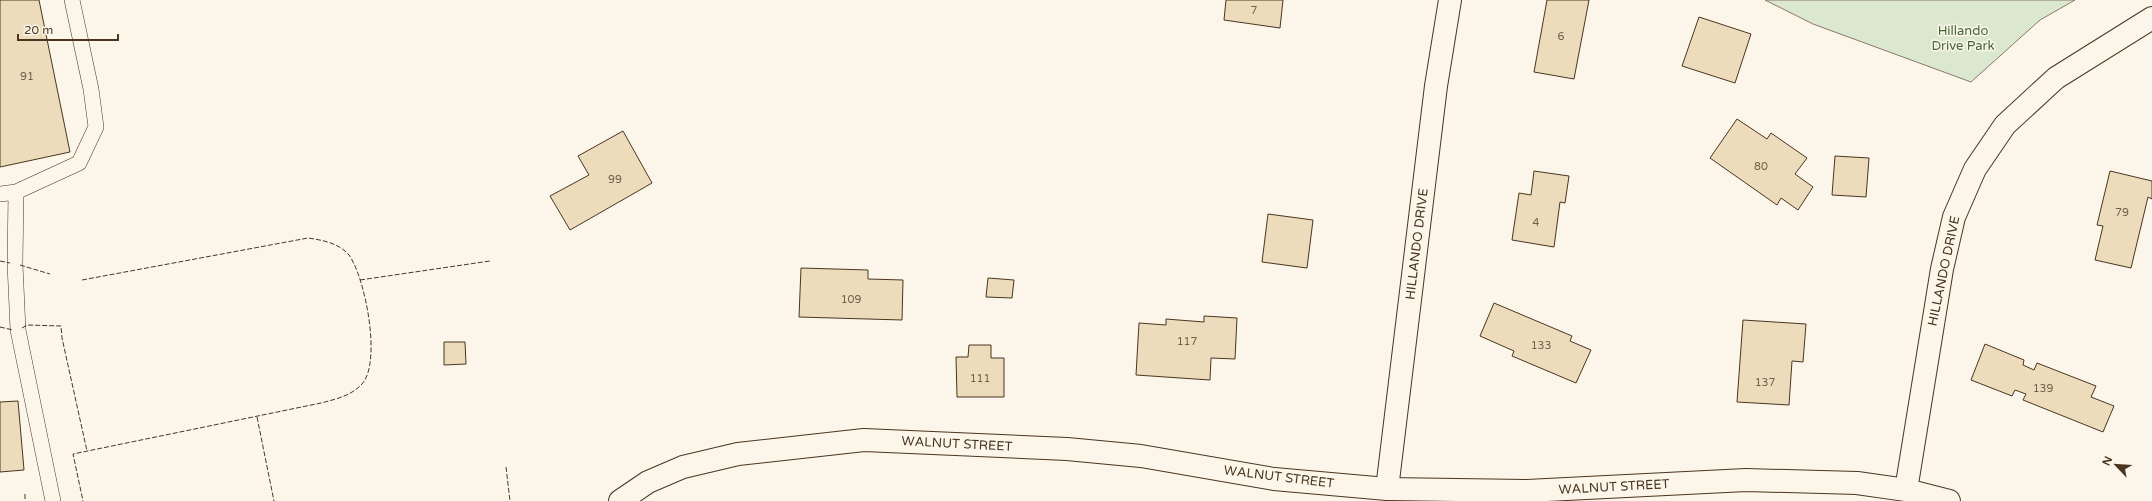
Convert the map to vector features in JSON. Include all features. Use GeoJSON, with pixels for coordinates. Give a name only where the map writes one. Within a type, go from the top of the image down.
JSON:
{"type":"FeatureCollection","features":[{"type":"Feature","properties":{"kind":"street","name":"HILLANDO DRIVE"},"geometry":{"type":"LineString","coordinates":[[1387,488],[1436,86],[1450,0]]}},
{"type":"Feature","properties":{"kind":"street","name":"HILLANDO DRIVE"},"geometry":{"type":"LineString","coordinates":[[1906,490],[1942,269],[1954,216],[1975,169],[2005,125],[2056,78],[2152,18]]}},
{"type":"Feature","properties":{"kind":"street","name":"WALNUT STREET"},"geometry":{"type":"LineString","coordinates":[[620,501],[648,482],[683,467],[738,454],[864,440],[1082,450],[1141,456],[1274,479],[1387,488],[1527,491],[1746,480],[1857,483],[1906,490],[1949,501]]}},
{"type":"Feature","properties":{"kind":"lane"},"geometry":{"type":"LineString","coordinates":[[0,194],[16,192],[79,163],[96,127],[91,89],[72,0]]}},
{"type":"Feature","properties":{"kind":"lane"},"geometry":{"type":"LineString","coordinates":[[16,192],[15,264],[18,330],[53,501]]}},
{"type":"Feature","properties":{"kind":"green space","name":"Hillando Drive Park"},"geometry":{"type":"Polygon","coordinates":[[[1765,0],[2075,0],[2040,20],[1971,82],[1813,24],[1765,0]]]}},
{"type":"Feature","properties":{"kind":"building"},"geometry":{"type":"Polygon","coordinates":[[[0,0],[39,0],[70,152],[0,167],[0,0]]]}},
{"type":"Feature","properties":{"kind":"building"},"geometry":{"type":"Polygon","coordinates":[[[1226,0],[1283,0],[1280,28],[1224,20],[1226,0]]]}},
{"type":"Feature","properties":{"kind":"building"},"geometry":{"type":"Polygon","coordinates":[[[1547,0],[1589,0],[1574,79],[1534,72],[1547,0]]]}},
{"type":"Feature","properties":{"kind":"building"},"geometry":{"type":"Polygon","coordinates":[[[1699,17],[1751,34],[1735,83],[1682,66],[1699,17]]]}},
{"type":"Feature","properties":{"kind":"building"},"geometry":{"type":"Polygon","coordinates":[[[1737,119],[1767,139],[1771,133],[1807,158],[1795,174],[1813,187],[1798,210],[1781,198],[1777,205],[1710,158],[1737,119]]]}},
{"type":"Feature","properties":{"kind":"building"},"geometry":{"type":"Polygon","coordinates":[[[623,131],[652,183],[570,230],[550,196],[589,175],[578,156],[623,131]]]}},
{"type":"Feature","properties":{"kind":"building"},"geometry":{"type":"Polygon","coordinates":[[[1835,156],[1869,158],[1866,197],[1832,195],[1835,156]]]}},
{"type":"Feature","properties":{"kind":"building"},"geometry":{"type":"Polygon","coordinates":[[[1534,171],[1569,176],[1565,203],[1560,202],[1554,247],[1512,240],[1519,193],[1531,195],[1534,171]]]}},
{"type":"Feature","properties":{"kind":"building"},"geometry":{"type":"Polygon","coordinates":[[[2110,171],[2152,181],[2152,199],[2148,197],[2131,268],[2095,260],[2103,226],[2097,225],[2110,171]]]}},
{"type":"Feature","properties":{"kind":"building"},"geometry":{"type":"Polygon","coordinates":[[[1268,214],[1313,220],[1307,268],[1262,262],[1268,214]]]}},
{"type":"Feature","properties":{"kind":"building"},"geometry":{"type":"Polygon","coordinates":[[[801,268],[868,270],[868,279],[903,280],[902,320],[799,317],[801,268]]]}},
{"type":"Feature","properties":{"kind":"building"},"geometry":{"type":"Polygon","coordinates":[[[988,278],[1014,280],[1012,298],[986,297],[988,278]]]}},
{"type":"Feature","properties":{"kind":"building"},"geometry":{"type":"Polygon","coordinates":[[[1494,303],[1572,336],[1570,341],[1591,350],[1576,383],[1512,356],[1514,351],[1480,336],[1494,303]]]}},
{"type":"Feature","properties":{"kind":"building"},"geometry":{"type":"Polygon","coordinates":[[[1204,316],[1237,318],[1235,359],[1211,358],[1210,380],[1136,375],[1139,323],[1166,325],[1166,319],[1204,322],[1204,316]]]}},
{"type":"Feature","properties":{"kind":"building"},"geometry":{"type":"Polygon","coordinates":[[[1743,320],[1806,324],[1803,362],[1792,361],[1789,405],[1737,402],[1743,320]]]}},
{"type":"Feature","properties":{"kind":"building"},"geometry":{"type":"Polygon","coordinates":[[[444,342],[465,342],[466,364],[444,365],[444,342]]]}},
{"type":"Feature","properties":{"kind":"building"},"geometry":{"type":"Polygon","coordinates":[[[1985,344],[2024,360],[2023,365],[2034,370],[2037,363],[2096,386],[2091,397],[2114,406],[2103,432],[2023,400],[2026,394],[2015,390],[2012,396],[1971,380],[1985,344]]]}},
{"type":"Feature","properties":{"kind":"building"},"geometry":{"type":"Polygon","coordinates":[[[969,345],[991,345],[991,358],[1004,358],[1004,397],[957,397],[956,357],[968,357],[969,345]]]}},
{"type":"Feature","properties":{"kind":"building"},"geometry":{"type":"Polygon","coordinates":[[[18,401],[24,470],[0,472],[0,402],[18,401]]]}},
{"type":"Feature","properties":{"kind":"fence"},"geometry":{"type":"LineString","coordinates":[[82,280],[308,238],[319,240],[335,245],[345,251],[355,266],[361,281],[369,320],[371,339],[371,358],[368,373],[358,388],[343,396],[321,403],[73,454],[83,501]]}},
{"type":"Feature","properties":{"kind":"fence"},"geometry":{"type":"LineString","coordinates":[[0,261],[10,263]]}},
{"type":"Feature","properties":{"kind":"fence"},"geometry":{"type":"LineString","coordinates":[[360,280],[490,261]]}},
{"type":"Feature","properties":{"kind":"fence"},"geometry":{"type":"LineString","coordinates":[[20,265],[50,274]]}},
{"type":"Feature","properties":{"kind":"fence"},"geometry":{"type":"LineString","coordinates":[[22,328],[27,325],[61,326],[62,338],[87,451]]}},
{"type":"Feature","properties":{"kind":"fence"},"geometry":{"type":"LineString","coordinates":[[0,327],[13,330]]}},
{"type":"Feature","properties":{"kind":"fence"},"geometry":{"type":"LineString","coordinates":[[257,417],[274,501]]}},
{"type":"Feature","properties":{"kind":"fence"},"geometry":{"type":"LineString","coordinates":[[506,467],[510,501]]}},
{"type":"Feature","properties":{"kind":"fence"},"geometry":{"type":"LineString","coordinates":[[25,494],[25,501]]}}]}
